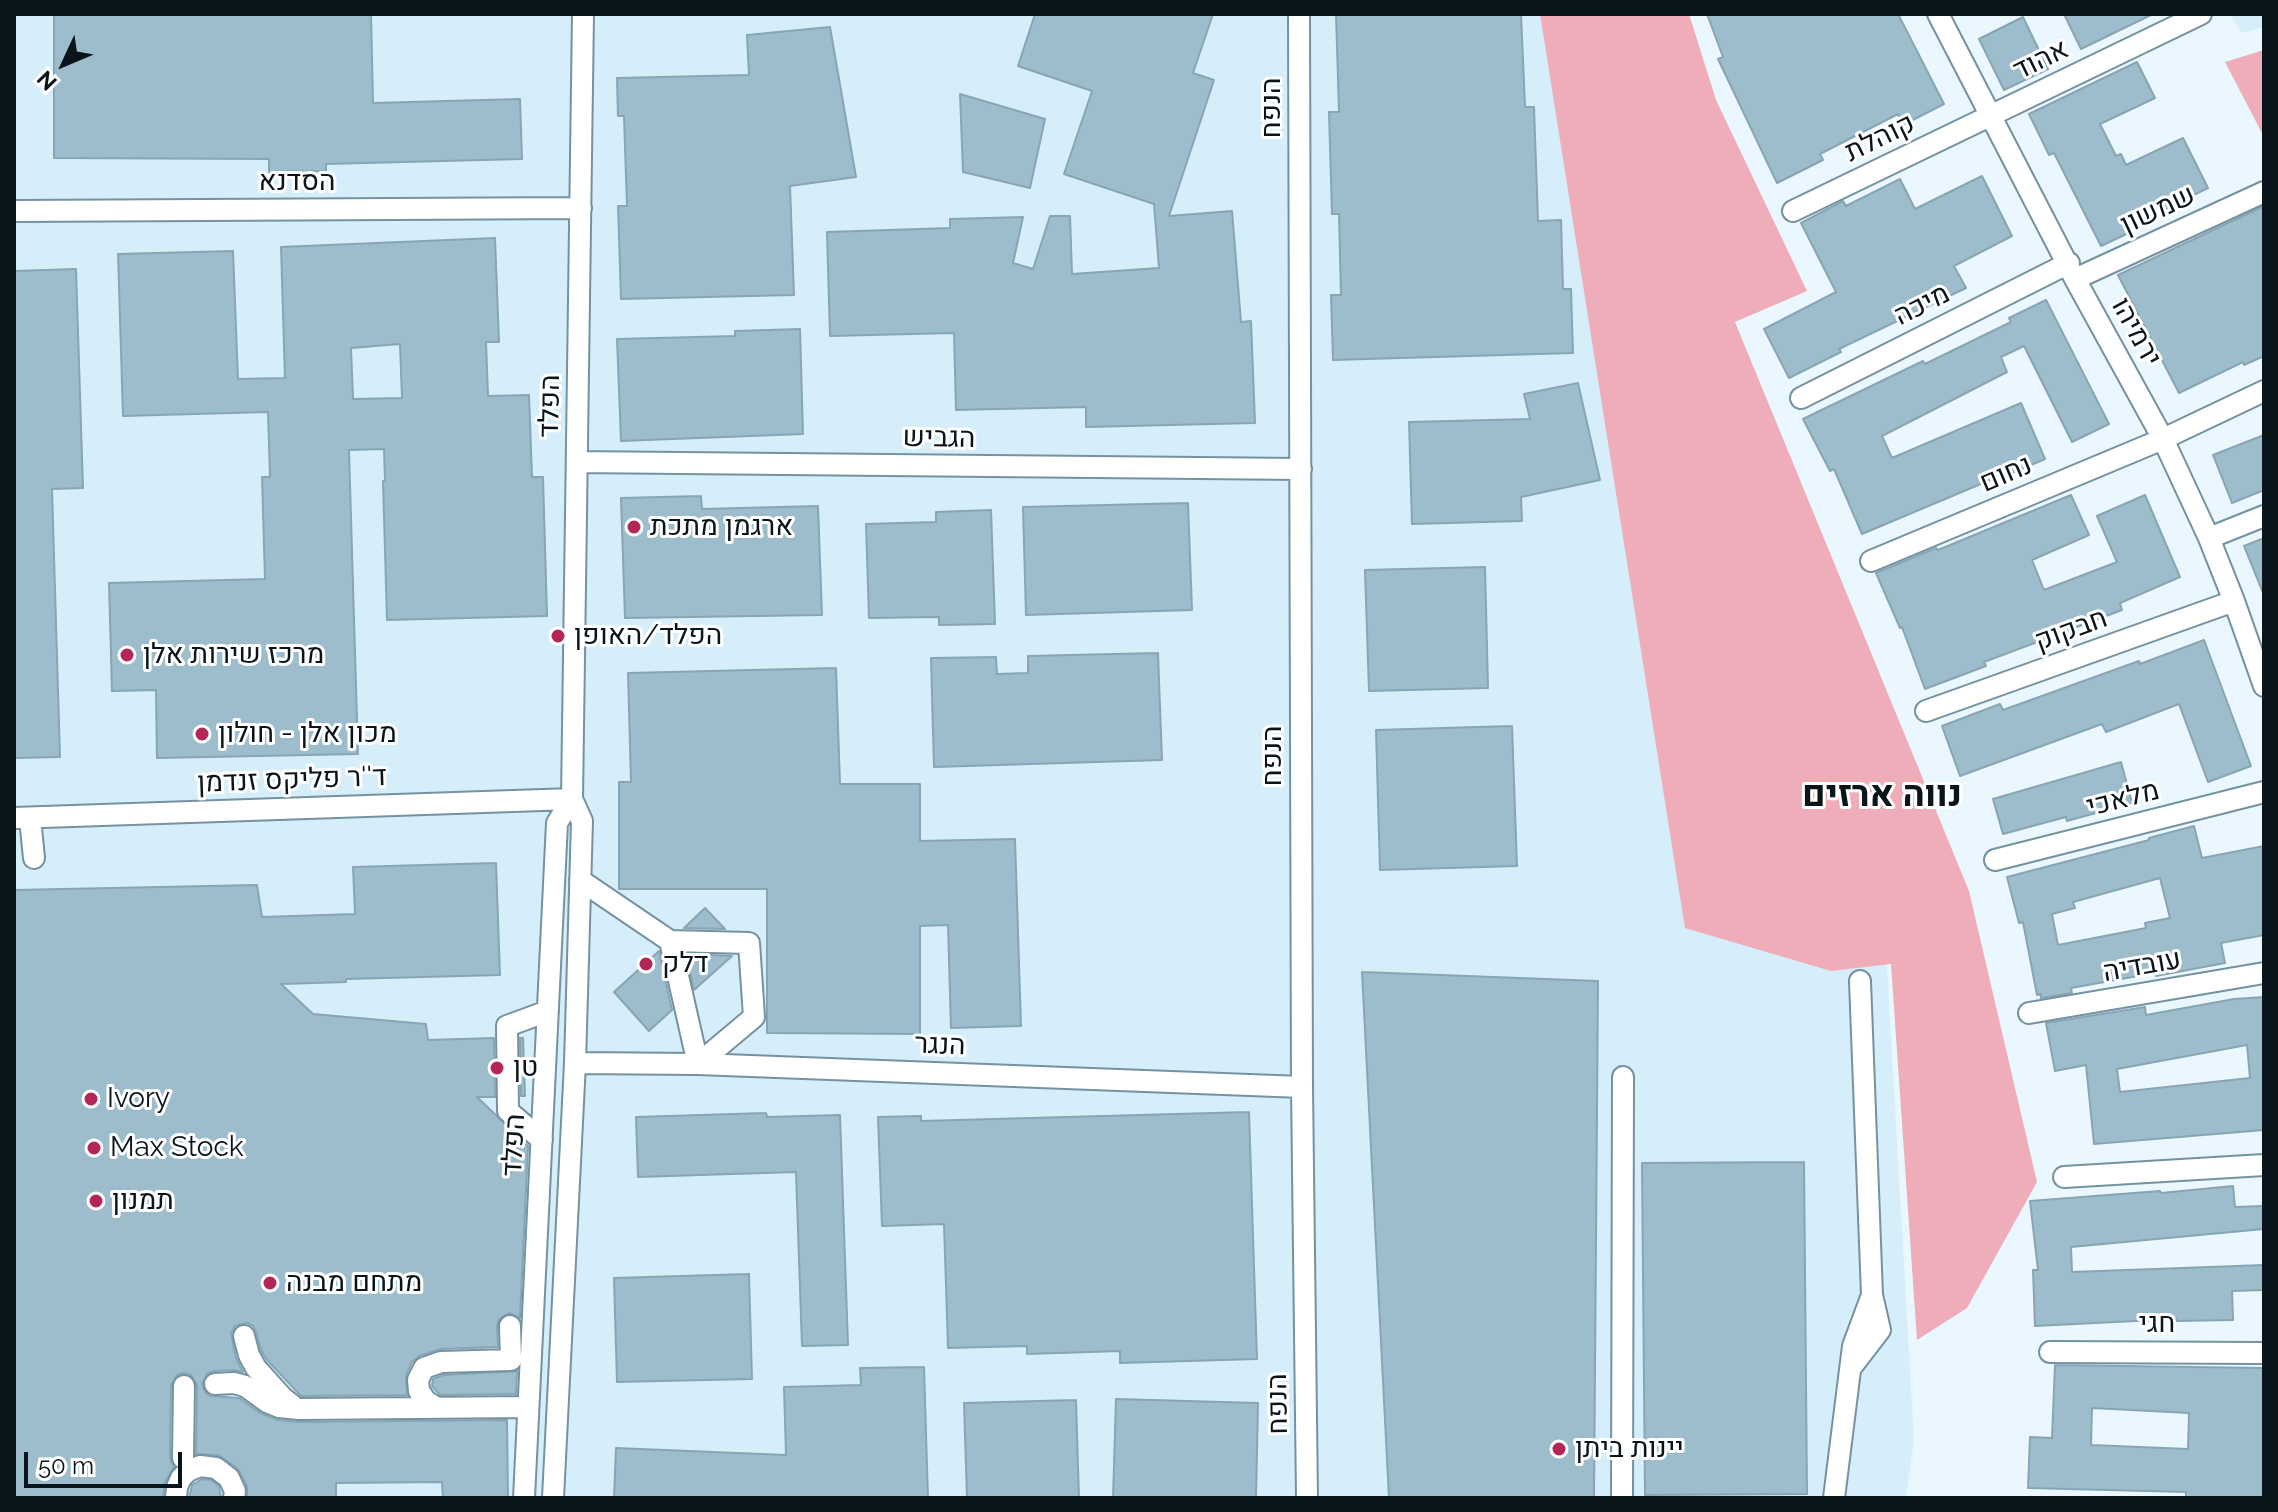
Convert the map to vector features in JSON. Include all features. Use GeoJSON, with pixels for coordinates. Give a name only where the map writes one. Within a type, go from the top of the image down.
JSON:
{"type":"FeatureCollection","features":[{"type":"Feature","properties":{"kind":"street","name":"הפלד"},"geometry":{"type":"LineString","coordinates":[[553,1498],[575,1063],[582,821],[572,799],[583,14]]}},
{"type":"Feature","properties":{"kind":"street","name":"הנפח"},"geometry":{"type":"LineString","coordinates":[[1299,14],[1302,1087],[1307,1498]]}},
{"type":"Feature","properties":{"kind":"street","name":"ירמיהו"},"geometry":{"type":"LineString","coordinates":[[1938,14],[2163,439],[2209,538],[2264,686]]}},
{"type":"Feature","properties":{"kind":"street","name":"אהוד"},"geometry":{"type":"LineString","coordinates":[[1991,114],[2201,14]]}},
{"type":"Feature","properties":{"kind":"street","name":"קוהלת"},"geometry":{"type":"LineString","coordinates":[[1793,211],[1991,114]]}},
{"type":"Feature","properties":{"kind":"street","name":"שמשון"},"geometry":{"type":"LineString","coordinates":[[2072,271],[2264,192]]}},
{"type":"Feature","properties":{"kind":"street","name":"הסדנא"},"geometry":{"type":"LineString","coordinates":[[14,211],[581,208]]}},
{"type":"Feature","properties":{"kind":"street","name":"מיכה"},"geometry":{"type":"LineString","coordinates":[[1801,398],[2072,271]]}},
{"type":"Feature","properties":{"kind":"street","name":"נחום"},"geometry":{"type":"LineString","coordinates":[[1871,561],[2163,439],[2264,391]]}},
{"type":"Feature","properties":{"kind":"street","name":"הגביש"},"geometry":{"type":"LineString","coordinates":[[577,462],[1301,469]]}},
{"type":"Feature","properties":{"kind":"street"},"geometry":{"type":"LineString","coordinates":[[2209,538],[2264,516]]}},
{"type":"Feature","properties":{"kind":"street","name":"חבקוק"},"geometry":{"type":"LineString","coordinates":[[1926,711],[2234,601]]}},
{"type":"Feature","properties":{"kind":"street","name":"מלאכי"},"geometry":{"type":"LineString","coordinates":[[1995,860],[2264,792]]}},
{"type":"Feature","properties":{"kind":"street","name":"הפלד"},"geometry":{"type":"LineString","coordinates":[[524,1498],[557,823],[572,799]]}},
{"type":"Feature","properties":{"kind":"street","name":"ד''ר פליקס זנדמן"},"geometry":{"type":"LineString","coordinates":[[22,818],[572,799]]}},
{"type":"Feature","properties":{"kind":"street"},"geometry":{"type":"LineString","coordinates":[[22,818],[34,858]]}},
{"type":"Feature","properties":{"kind":"street"},"geometry":{"type":"LineString","coordinates":[[580,880],[670,941],[749,943],[754,1017],[698,1064],[670,941]]}},
{"type":"Feature","properties":{"kind":"street","name":"עובדיה"},"geometry":{"type":"LineString","coordinates":[[2029,1013],[2264,973]]}},
{"type":"Feature","properties":{"kind":"street"},"geometry":{"type":"LineString","coordinates":[[1834,1498],[1850,1369],[1880,1330],[1872,1295],[1860,981]]}},
{"type":"Feature","properties":{"kind":"street"},"geometry":{"type":"LineString","coordinates":[[542,1140],[508,1111],[507,1026],[548,1011]]}},
{"type":"Feature","properties":{"kind":"street","name":"הנגר"},"geometry":{"type":"LineString","coordinates":[[575,1063],[698,1064],[1302,1087]]}},
{"type":"Feature","properties":{"kind":"street"},"geometry":{"type":"LineString","coordinates":[[1622,1498],[1623,1077]]}},
{"type":"Feature","properties":{"kind":"street"},"geometry":{"type":"LineString","coordinates":[[2064,1177],[2264,1165]]}},
{"type":"Feature","properties":{"kind":"street"},"geometry":{"type":"LineString","coordinates":[[437,1408],[426,1401],[419,1391],[418,1380],[424,1368],[441,1362],[511,1360],[510,1326]]}},
{"type":"Feature","properties":{"kind":"street"},"geometry":{"type":"LineString","coordinates":[[244,1336],[249,1355],[267,1383],[299,1409]]}},
{"type":"Feature","properties":{"kind":"street","name":"חגי"},"geometry":{"type":"LineString","coordinates":[[2050,1352],[2264,1353]]}},
{"type":"Feature","properties":{"kind":"street"},"geometry":{"type":"LineString","coordinates":[[215,1384],[245,1386],[267,1402],[299,1409],[528,1407]]}},
{"type":"Feature","properties":{"kind":"street"},"geometry":{"type":"LineString","coordinates":[[183,1458],[184,1386]]}},
{"type":"Feature","properties":{"kind":"street"},"geometry":{"type":"LineString","coordinates":[[176,1498],[181,1478],[200,1466],[216,1468],[229,1478],[235,1491],[234,1498]]}},
{"type":"Feature","properties":{"kind":"shaded area"},"geometry":{"type":"Polygon","coordinates":[[[14,14],[1574,14],[1884,915],[1914,1440],[1906,1498],[14,1498],[14,14]]]}},
{"type":"Feature","properties":{"kind":"shaded area"},"geometry":{"type":"Polygon","coordinates":[[[1540,14],[1689,14],[1716,100],[1807,291],[1735,322],[1969,891],[2037,1182],[1967,1308],[1917,1340],[1891,964],[1831,971],[1685,928],[1540,14]]]}},
{"type":"Feature","properties":{"kind":"shaded area"},"geometry":{"type":"Polygon","coordinates":[[[2230,14],[2264,14],[2264,27],[2242,33],[2230,14]]]}},
{"type":"Feature","properties":{"kind":"shaded area"},"geometry":{"type":"Polygon","coordinates":[[[2264,50],[2264,137],[2225,62],[2264,50]]]}},
{"type":"Feature","properties":{"kind":"building"},"geometry":{"type":"Polygon","coordinates":[[[54,14],[371,14],[373,103],[520,99],[522,159],[326,164],[326,171],[269,172],[269,159],[54,158],[54,14]]]}},
{"type":"Feature","properties":{"kind":"building"},"geometry":{"type":"Polygon","coordinates":[[[1035,14],[1213,14],[1193,73],[1214,80],[1169,216],[1232,211],[1241,322],[1251,321],[1255,423],[1086,427],[1086,407],[956,410],[954,333],[830,336],[827,232],[950,228],[950,219],[1023,217],[1013,263],[1033,269],[1050,216],[1070,216],[1072,274],[1159,268],[1154,204],[1064,174],[1092,91],[1018,66],[1035,14]]]}},
{"type":"Feature","properties":{"kind":"building"},"geometry":{"type":"Polygon","coordinates":[[[1336,14],[1521,14],[1525,107],[1534,107],[1538,221],[1561,220],[1563,289],[1571,289],[1573,353],[1333,360],[1331,295],[1341,295],[1339,214],[1332,214],[1329,112],[1339,112],[1336,14]]]}},
{"type":"Feature","properties":{"kind":"building"},"geometry":{"type":"Polygon","coordinates":[[[1707,14],[1898,14],[1944,104],[1903,125],[1898,114],[1820,154],[1823,160],[1777,183],[1718,59],[1723,57],[1707,14]]]}},
{"type":"Feature","properties":{"kind":"building"},"geometry":{"type":"Polygon","coordinates":[[[2064,14],[2153,14],[2081,49],[2064,14]]]}},
{"type":"Feature","properties":{"kind":"building"},"geometry":{"type":"Polygon","coordinates":[[[2023,17],[2048,69],[2004,90],[1979,39],[2023,17]]]}},
{"type":"Feature","properties":{"kind":"building"},"geometry":{"type":"Polygon","coordinates":[[[830,27],[856,177],[790,186],[794,295],[621,299],[618,206],[627,206],[624,116],[618,116],[617,78],[749,75],[747,35],[830,27]]]}},
{"type":"Feature","properties":{"kind":"building"},"geometry":{"type":"Polygon","coordinates":[[[2137,62],[2155,98],[2100,124],[2116,156],[2121,154],[2126,165],[2183,138],[2208,188],[2151,216],[2154,221],[2101,246],[2054,153],[2049,155],[2029,114],[2137,62]]]}},
{"type":"Feature","properties":{"kind":"building"},"geometry":{"type":"Polygon","coordinates":[[[960,94],[1045,119],[1030,188],[963,172],[960,94]]]}},
{"type":"Feature","properties":{"kind":"building"},"geometry":{"type":"Polygon","coordinates":[[[1982,176],[2012,236],[1954,266],[1966,288],[1839,349],[1841,352],[1789,378],[1764,329],[1836,292],[1801,223],[1843,201],[1846,206],[1900,179],[1915,209],[1982,176]]]}},
{"type":"Feature","properties":{"kind":"building"},"geometry":{"type":"Polygon","coordinates":[[[2264,206],[2264,356],[2244,365],[2243,362],[2179,393],[2118,275],[2264,206]]]}},
{"type":"Feature","properties":{"kind":"building"},"geometry":{"type":"Polygon","coordinates":[[[495,238],[499,342],[486,342],[488,396],[529,395],[532,477],[543,477],[547,616],[387,620],[384,449],[349,450],[358,754],[157,758],[156,690],[112,691],[109,583],[265,579],[262,477],[270,477],[268,412],[123,416],[118,254],[233,251],[238,379],[285,378],[281,247],[495,238]],[[400,344],[351,348],[353,399],[402,398],[400,344]]]}},
{"type":"Feature","properties":{"kind":"building"},"geometry":{"type":"Polygon","coordinates":[[[76,269],[83,488],[52,489],[60,757],[14,758],[14,271],[76,269]]]}},
{"type":"Feature","properties":{"kind":"building"},"geometry":{"type":"Polygon","coordinates":[[[2046,300],[2109,424],[2072,442],[2024,346],[2001,357],[2007,372],[1882,436],[1892,458],[2021,403],[2045,459],[1862,534],[1834,469],[1830,471],[1803,419],[2011,322],[2009,318],[2046,300]]]}},
{"type":"Feature","properties":{"kind":"building"},"geometry":{"type":"Polygon","coordinates":[[[800,329],[803,434],[621,441],[617,339],[735,336],[735,331],[800,329]]]}},
{"type":"Feature","properties":{"kind":"building"},"geometry":{"type":"Polygon","coordinates":[[[1578,383],[1600,480],[1521,497],[1522,521],[1412,524],[1409,422],[1530,419],[1524,394],[1578,383]]]}},
{"type":"Feature","properties":{"kind":"building"},"geometry":{"type":"Polygon","coordinates":[[[2264,435],[2264,490],[2232,503],[2213,455],[2264,435]]]}},
{"type":"Feature","properties":{"kind":"building"},"geometry":{"type":"Polygon","coordinates":[[[2071,495],[2089,535],[2032,560],[2044,590],[2117,562],[2097,516],[2145,495],[2180,577],[2120,603],[2122,610],[1984,662],[1986,666],[1925,689],[1902,627],[1876,573],[2071,495]]]}},
{"type":"Feature","properties":{"kind":"building"},"geometry":{"type":"Polygon","coordinates":[[[701,496],[702,509],[818,506],[822,615],[625,618],[621,498],[701,496]]]}},
{"type":"Feature","properties":{"kind":"building"},"geometry":{"type":"Polygon","coordinates":[[[1188,503],[1192,610],[1026,615],[1023,507],[1188,503]]]}},
{"type":"Feature","properties":{"kind":"building"},"geometry":{"type":"Polygon","coordinates":[[[991,510],[995,624],[939,625],[939,617],[869,618],[866,524],[936,522],[936,512],[991,510]]]}},
{"type":"Feature","properties":{"kind":"building"},"geometry":{"type":"Polygon","coordinates":[[[2264,538],[2264,593],[2263,593],[2244,546],[2264,538]]]}},
{"type":"Feature","properties":{"kind":"building"},"geometry":{"type":"Polygon","coordinates":[[[1485,567],[1488,688],[1369,691],[1365,570],[1485,567]]]}},
{"type":"Feature","properties":{"kind":"building"},"geometry":{"type":"Polygon","coordinates":[[[2204,640],[2251,766],[2208,782],[2179,704],[2106,732],[2102,724],[1960,776],[1942,726],[2000,704],[2003,710],[2204,640]]]}},
{"type":"Feature","properties":{"kind":"building"},"geometry":{"type":"Polygon","coordinates":[[[1158,653],[1162,760],[934,767],[931,658],[996,657],[997,674],[1028,673],[1028,656],[1158,653]]]}},
{"type":"Feature","properties":{"kind":"building"},"geometry":{"type":"Polygon","coordinates":[[[836,668],[840,784],[920,784],[920,841],[1015,839],[1021,1026],[951,1028],[948,925],[920,926],[920,1034],[767,1033],[767,889],[619,889],[619,782],[631,782],[628,673],[836,668]]]}},
{"type":"Feature","properties":{"kind":"building"},"geometry":{"type":"Polygon","coordinates":[[[1512,726],[1517,866],[1380,870],[1376,730],[1512,726]]]}},
{"type":"Feature","properties":{"kind":"building"},"geometry":{"type":"Polygon","coordinates":[[[2121,762],[2132,803],[2003,834],[1993,799],[2121,762]]]}},
{"type":"Feature","properties":{"kind":"building"},"geometry":{"type":"Polygon","coordinates":[[[2194,826],[2202,858],[2264,846],[2264,935],[2221,943],[2225,963],[2071,988],[2072,993],[2041,998],[2041,994],[2037,995],[2023,922],[2019,923],[2007,877],[2194,826]],[[2160,878],[2073,902],[2075,908],[2052,914],[2058,945],[2146,928],[2145,923],[2170,918],[2160,878]]]}},
{"type":"Feature","properties":{"kind":"building","name":"מתחם מבנה"},"geometry":{"type":"Polygon","coordinates":[[[496,863],[500,975],[281,984],[313,1014],[426,1024],[428,1040],[494,1038],[495,1097],[477,1097],[528,1146],[520,1318],[509,1313],[499,1319],[498,1347],[441,1349],[419,1356],[406,1375],[407,1395],[301,1396],[267,1360],[253,1326],[247,1323],[235,1326],[231,1333],[236,1358],[243,1372],[214,1371],[207,1374],[202,1384],[210,1396],[239,1398],[260,1413],[278,1420],[507,1420],[508,1498],[443,1498],[442,1482],[336,1483],[336,1498],[247,1498],[247,1486],[237,1468],[218,1455],[196,1454],[197,1385],[191,1375],[183,1373],[177,1375],[171,1385],[170,1458],[174,1467],[165,1482],[163,1498],[14,1498],[14,890],[257,885],[262,917],[355,914],[353,867],[496,863]]]}},
{"type":"Feature","properties":{"kind":"building"},"geometry":{"type":"Polygon","coordinates":[[[705,908],[725,929],[684,928],[705,908]]]}},
{"type":"Feature","properties":{"kind":"building"},"geometry":{"type":"Polygon","coordinates":[[[659,951],[672,1010],[649,1031],[614,992],[659,951]]]}},
{"type":"Feature","properties":{"kind":"building"},"geometry":{"type":"Polygon","coordinates":[[[686,954],[732,956],[694,990],[686,954]]]}},
{"type":"Feature","properties":{"kind":"building"},"geometry":{"type":"Polygon","coordinates":[[[1362,972],[1598,981],[1594,1498],[1389,1498],[1362,972]]]}},
{"type":"Feature","properties":{"kind":"building"},"geometry":{"type":"Polygon","coordinates":[[[2264,997],[2264,1130],[2094,1144],[2086,1065],[2055,1071],[2046,1023],[2145,1007],[2146,1015],[2234,999],[2264,997]],[[2247,1045],[2117,1069],[2120,1092],[2250,1078],[2247,1045]]]}},
{"type":"Feature","properties":{"kind":"building"},"geometry":{"type":"Polygon","coordinates":[[[520,1038],[523,1038],[525,1096],[521,1096],[520,1038]]]}},
{"type":"Feature","properties":{"kind":"building"},"geometry":{"type":"Polygon","coordinates":[[[1249,1112],[1257,1359],[1120,1363],[1120,1351],[1027,1354],[1027,1346],[948,1348],[944,1224],[882,1226],[878,1117],[921,1116],[921,1121],[1249,1112]]]}},
{"type":"Feature","properties":{"kind":"building"},"geometry":{"type":"Polygon","coordinates":[[[766,1113],[767,1117],[840,1115],[848,1345],[802,1346],[796,1172],[638,1177],[636,1117],[766,1113]]]}},
{"type":"Feature","properties":{"kind":"building"},"geometry":{"type":"Polygon","coordinates":[[[1804,1162],[1807,1494],[1645,1495],[1642,1163],[1804,1162]]]}},
{"type":"Feature","properties":{"kind":"building"},"geometry":{"type":"Polygon","coordinates":[[[2233,1186],[2235,1207],[2264,1206],[2264,1229],[2071,1247],[2072,1272],[2264,1265],[2264,1290],[2232,1291],[2233,1320],[2176,1319],[2035,1326],[2033,1270],[2038,1270],[2030,1201],[2233,1186]]]}},
{"type":"Feature","properties":{"kind":"building"},"geometry":{"type":"Polygon","coordinates":[[[749,1274],[752,1379],[617,1382],[614,1278],[749,1274]]]}},
{"type":"Feature","properties":{"kind":"building"},"geometry":{"type":"Polygon","coordinates":[[[2055,1365],[2264,1368],[2264,1498],[2186,1498],[2186,1492],[2028,1488],[2030,1437],[2052,1438],[2055,1365]],[[2092,1408],[2091,1445],[2188,1449],[2189,1413],[2092,1408]]]}},
{"type":"Feature","properties":{"kind":"building"},"geometry":{"type":"Polygon","coordinates":[[[924,1367],[928,1498],[614,1498],[616,1448],[786,1455],[784,1387],[861,1385],[860,1368],[924,1367]]]}},
{"type":"Feature","properties":{"kind":"building"},"geometry":{"type":"Polygon","coordinates":[[[517,1371],[516,1394],[440,1395],[432,1386],[433,1379],[443,1375],[517,1371]]]}},
{"type":"Feature","properties":{"kind":"building"},"geometry":{"type":"Polygon","coordinates":[[[1116,1399],[1258,1403],[1256,1498],[1113,1498],[1116,1399]]]}},
{"type":"Feature","properties":{"kind":"building"},"geometry":{"type":"Polygon","coordinates":[[[1076,1400],[1079,1498],[967,1498],[964,1403],[1076,1400]]]}},
{"type":"Feature","properties":{"kind":"building"},"geometry":{"type":"Polygon","coordinates":[[[202,1479],[211,1480],[219,1486],[221,1498],[189,1498],[192,1485],[202,1479]]]}},
{"type":"Feature","properties":{"kind":"place","name":"ארגמן מתכת"},"geometry":{"type":"Point","coordinates":[634,527]}},
{"type":"Feature","properties":{"kind":"place","name":"הפלד/האופן"},"geometry":{"type":"Point","coordinates":[558,636]}},
{"type":"Feature","properties":{"kind":"place","name":"מרכז שירות אלן"},"geometry":{"type":"Point","coordinates":[127,655]}},
{"type":"Feature","properties":{"kind":"place","name":"מכון אלן - חולון"},"geometry":{"type":"Point","coordinates":[202,734]}},
{"type":"Feature","properties":{"kind":"place","name":"דלק"},"geometry":{"type":"Point","coordinates":[646,964]}},
{"type":"Feature","properties":{"kind":"place","name":"טן"},"geometry":{"type":"Point","coordinates":[497,1068]}},
{"type":"Feature","properties":{"kind":"place","name":"Ivory"},"geometry":{"type":"Point","coordinates":[91,1099]}},
{"type":"Feature","properties":{"kind":"place","name":"Max Stock"},"geometry":{"type":"Point","coordinates":[94,1148]}},
{"type":"Feature","properties":{"kind":"place","name":"תמנון"},"geometry":{"type":"Point","coordinates":[96,1201]}},
{"type":"Feature","properties":{"kind":"place","name":"מתחם מבנה"},"geometry":{"type":"Point","coordinates":[270,1283]}},
{"type":"Feature","properties":{"kind":"place","name":"יינות ביתן"},"geometry":{"type":"Point","coordinates":[1559,1449]}},
{"type":"Feature","properties":{"kind":"district","name":"נווה ארזים"},"geometry":{"type":"Point","coordinates":[1882,795]}}]}
